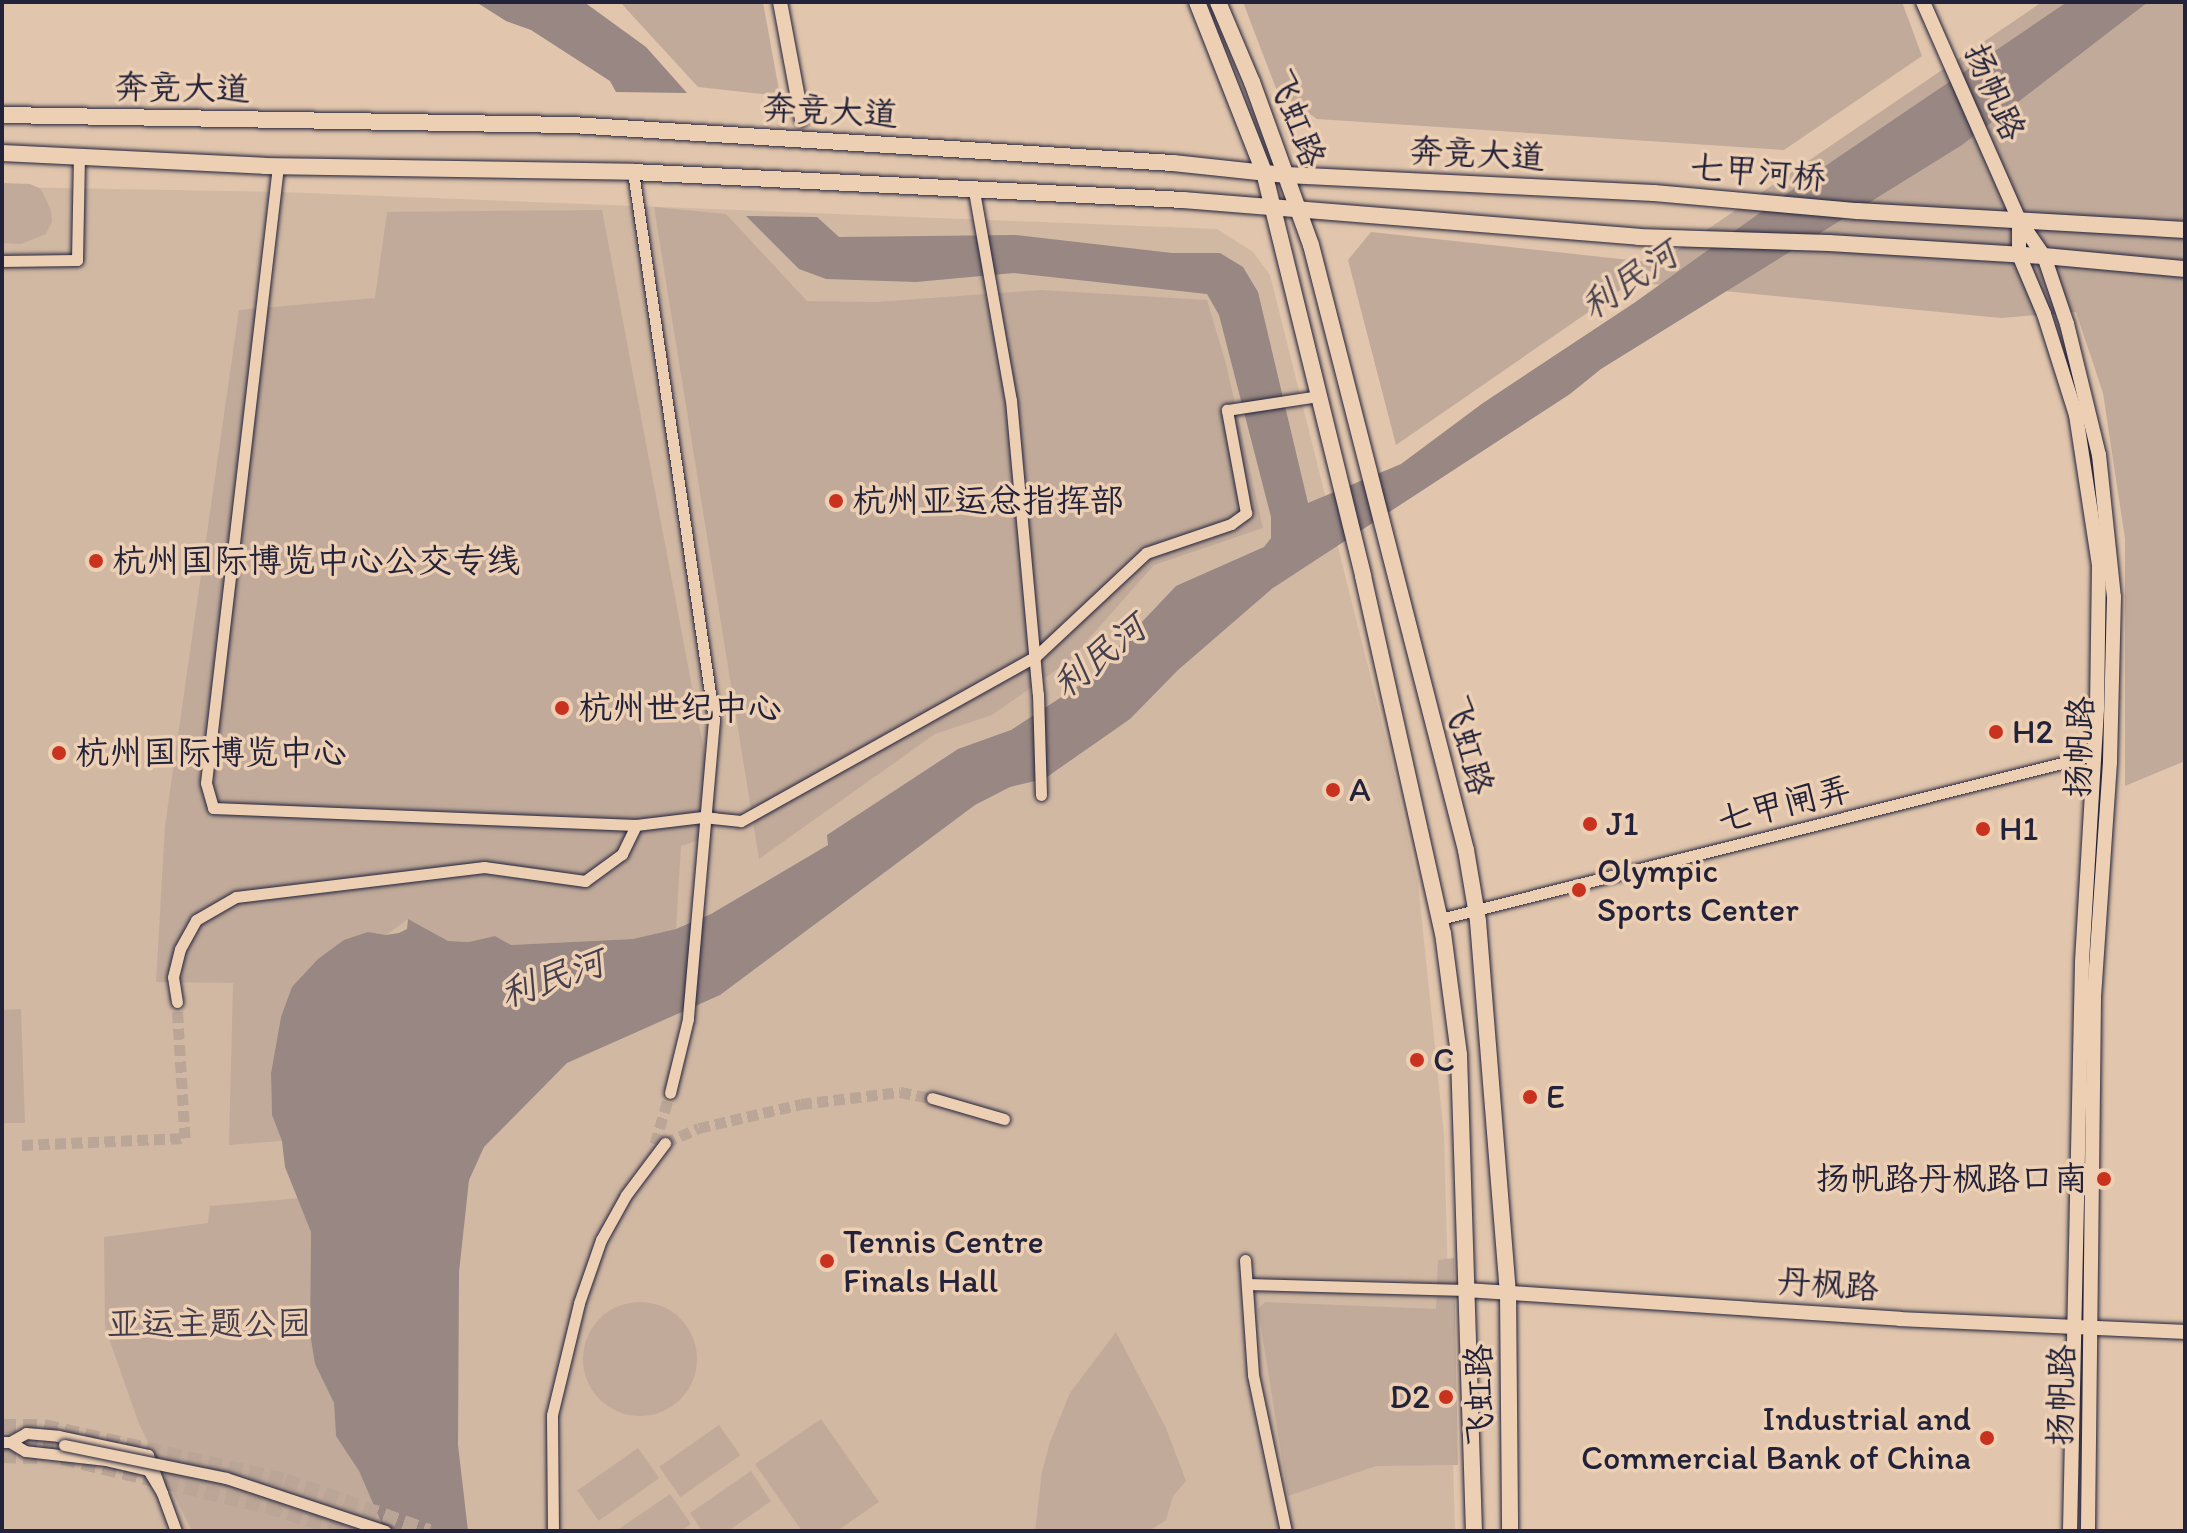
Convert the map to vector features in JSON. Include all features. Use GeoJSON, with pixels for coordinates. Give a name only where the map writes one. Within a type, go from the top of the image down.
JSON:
{"type":"FeatureCollection","features":[{"type":"Feature","properties":{"kind":"main road"},"geometry":{"type":"LineString","coordinates":[[780,2],[802,119]]}},
{"type":"Feature","properties":{"kind":"main road","name":"飞虹路"},"geometry":{"type":"LineString","coordinates":[[1197,2],[1264,172],[1363,576],[1440,919],[1459,1055],[1474,1531]]}},
{"type":"Feature","properties":{"kind":"main road","name":"飞虹路"},"geometry":{"type":"LineString","coordinates":[[1218,2],[1299,208],[1466,850],[1476,911],[1508,1291],[1510,1531]]}},
{"type":"Feature","properties":{"kind":"main road","name":"扬帆路"},"geometry":{"type":"LineString","coordinates":[[1923,2],[2019,220],[2044,256],[2067,324],[2099,455],[2114,597],[2110,762],[2094,999],[2093,1326],[2088,1531]]}},
{"type":"Feature","properties":{"kind":"main road","name":"奔竞大道"},"geometry":{"type":"LineString","coordinates":[[2,115],[572,125],[1111,159],[1286,175],[1654,193]]}},
{"type":"Feature","properties":{"kind":"main road","name":"奔竞大道"},"geometry":{"type":"LineString","coordinates":[[2,153],[278,166],[633,172],[1272,206],[1638,237]]}},
{"type":"Feature","properties":{"kind":"main road","name":"七甲河桥"},"geometry":{"type":"LineString","coordinates":[[1654,193],[1857,211],[2019,220]]}},
{"type":"Feature","properties":{"kind":"main road"},"geometry":{"type":"LineString","coordinates":[[2070,1531],[2082,963],[2094,755],[2099,566],[2076,415],[2044,314],[2019,255],[2019,220],[2185,230]]}},
{"type":"Feature","properties":{"kind":"main road","name":"七甲河桥"},"geometry":{"type":"LineString","coordinates":[[1638,237],[1829,243],[2019,255]]}},
{"type":"Feature","properties":{"kind":"main road"},"geometry":{"type":"LineString","coordinates":[[2019,255],[2185,269]]}},
{"type":"Feature","properties":{"kind":"main road","name":"丹枫路"},"geometry":{"type":"LineString","coordinates":[[1466,1290],[1900,1319],[2185,1332]]}},
{"type":"Feature","properties":{"kind":"street"},"geometry":{"type":"LineString","coordinates":[[2,261],[77,260],[79,157]]}},
{"type":"Feature","properties":{"kind":"street"},"geometry":{"type":"LineString","coordinates":[[278,166],[206,783],[213,808],[636,825],[703,817],[741,821],[1035,657],[1146,553],[1231,524],[1246,513],[1227,410],[1319,396]]}},
{"type":"Feature","properties":{"kind":"street"},"geometry":{"type":"LineString","coordinates":[[633,172],[714,720],[703,817],[688,1019],[670,1093]]}},
{"type":"Feature","properties":{"kind":"street"},"geometry":{"type":"LineString","coordinates":[[974,191],[1011,400],[1038,694],[1041,795]]}},
{"type":"Feature","properties":{"kind":"street","name":"七甲闸弄"},"geometry":{"type":"LineString","coordinates":[[1440,919],[2094,755]]}},
{"type":"Feature","properties":{"kind":"street"},"geometry":{"type":"LineString","coordinates":[[177,1002],[173,977],[180,949],[196,920],[236,897],[484,867],[585,881],[622,854],[636,825]]}},
{"type":"Feature","properties":{"kind":"street"},"geometry":{"type":"LineString","coordinates":[[932,1098],[1004,1119]]}},
{"type":"Feature","properties":{"kind":"street"},"geometry":{"type":"LineString","coordinates":[[553,1531],[552,1415],[561,1365],[601,1240],[658,1148]]}},
{"type":"Feature","properties":{"kind":"street"},"geometry":{"type":"LineString","coordinates":[[1245,1260],[1253,1375],[1286,1531]]}},
{"type":"Feature","properties":{"kind":"street"},"geometry":{"type":"LineString","coordinates":[[1247,1284],[1466,1290]]}},
{"type":"Feature","properties":{"kind":"street"},"geometry":{"type":"LineString","coordinates":[[6,1442],[26,1433],[58,1436],[148,1455],[176,1531]]}},
{"type":"Feature","properties":{"kind":"street"},"geometry":{"type":"LineString","coordinates":[[6,1442],[25,1451],[106,1460],[148,1470],[162,1493]]}},
{"type":"Feature","properties":{"kind":"street"},"geometry":{"type":"LineString","coordinates":[[64,1445],[226,1478],[385,1531]]}},
{"type":"Feature","properties":{"kind":"shaded area"},"geometry":{"type":"Polygon","coordinates":[[[2,187],[281,192],[1217,229],[1253,252],[1270,275],[1389,751],[1418,883],[1444,1135],[1455,1531],[2,1531],[2,187]]]}},
{"type":"Feature","properties":{"kind":"green space"},"geometry":{"type":"Polygon","coordinates":[[[620,2],[763,2],[780,96],[698,87],[620,2]]]}},
{"type":"Feature","properties":{"kind":"green space"},"geometry":{"type":"Polygon","coordinates":[[[1243,2],[1902,2],[1922,56],[1784,150],[1317,119],[1277,91],[1243,2]]]}},
{"type":"Feature","properties":{"kind":"green space"},"geometry":{"type":"Polygon","coordinates":[[[2042,2],[2185,2],[2185,761],[2125,786],[2125,539],[2103,393],[2076,312],[2001,318],[1632,282],[1396,445],[1348,260],[1371,232],[1658,263],[2042,2]]]}},
{"type":"Feature","properties":{"kind":"green space"},"geometry":{"type":"Polygon","coordinates":[[[2,183],[30,184],[41,189],[51,210],[52,222],[46,234],[21,244],[2,243],[2,183]]]}},
{"type":"Feature","properties":{"kind":"green space"},"geometry":{"type":"Polygon","coordinates":[[[654,207],[726,214],[807,301],[876,302],[1041,290],[1207,300],[1226,364],[1263,528],[1154,565],[1069,661],[992,715],[935,734],[759,859],[654,207]]]}},
{"type":"Feature","properties":{"kind":"green space","name":"杭州世纪中心"},"geometry":{"type":"Polygon","coordinates":[[[602,210],[715,809],[711,836],[681,846],[676,929],[633,939],[511,945],[495,936],[469,942],[447,941],[408,919],[386,935],[368,932],[281,1017],[271,1073],[272,1115],[282,1141],[229,1145],[233,983],[156,982],[165,826],[239,310],[375,298],[387,212],[602,210]]]}},
{"type":"Feature","properties":{"kind":"green space"},"geometry":{"type":"Polygon","coordinates":[[[21,1009],[25,1123],[2,1123],[2,1010],[21,1009]]]}},
{"type":"Feature","properties":{"kind":"green space","name":"亚运主题公园"},"geometry":{"type":"Polygon","coordinates":[[[300,1198],[311,1232],[310,1334],[315,1364],[334,1403],[336,1436],[359,1471],[385,1531],[192,1531],[139,1424],[105,1327],[104,1237],[208,1223],[210,1206],[300,1198]]]}},
{"type":"Feature","properties":{"kind":"green space"},"geometry":{"type":"Polygon","coordinates":[[[1454,1258],[1458,1465],[1376,1466],[1288,1496],[1258,1309],[1265,1302],[1436,1309],[1438,1260],[1454,1258]]]}},
{"type":"Feature","properties":{"kind":"green space"},"geometry":{"type":"Polygon","coordinates":[[[640,1302],[662,1306],[681,1318],[693,1337],[697,1359],[693,1381],[681,1400],[662,1412],[640,1416],[618,1412],[599,1400],[587,1381],[583,1359],[587,1337],[599,1318],[618,1306],[640,1302]]]}},
{"type":"Feature","properties":{"kind":"green space"},"geometry":{"type":"Polygon","coordinates":[[[1116,1332],[1166,1428],[1186,1481],[1173,1496],[1166,1520],[1149,1531],[1035,1531],[1042,1472],[1050,1442],[1070,1393],[1116,1332]]]}},
{"type":"Feature","properties":{"kind":"green space"},"geometry":{"type":"Polygon","coordinates":[[[821,1419],[879,1502],[837,1531],[802,1531],[755,1464],[821,1419]]]}},
{"type":"Feature","properties":{"kind":"green space"},"geometry":{"type":"Polygon","coordinates":[[[719,1425],[740,1455],[680,1497],[659,1467],[719,1425]]]}},
{"type":"Feature","properties":{"kind":"green space"},"geometry":{"type":"Polygon","coordinates":[[[638,1448],[659,1478],[599,1521],[577,1490],[638,1448]]]}},
{"type":"Feature","properties":{"kind":"green space"},"geometry":{"type":"Polygon","coordinates":[[[751,1471],[771,1501],[728,1531],[702,1531],[690,1513],[751,1471]]]}},
{"type":"Feature","properties":{"kind":"green space"},"geometry":{"type":"Polygon","coordinates":[[[670,1494],[691,1524],[681,1531],[616,1531],[670,1494]]]}},
{"type":"Feature","properties":{"kind":"water"},"geometry":{"type":"Polygon","coordinates":[[[476,2],[584,2],[646,47],[687,93],[616,92],[610,81],[531,30],[506,21],[476,2]]]}},
{"type":"Feature","properties":{"kind":"water","name":"利民河"},"geometry":{"type":"Polygon","coordinates":[[[2067,2],[2148,2],[1962,145],[1601,369],[1570,394],[1273,588],[1178,670],[1130,719],[1044,779],[1010,787],[975,805],[720,995],[567,1063],[484,1147],[469,1180],[459,1272],[458,1445],[468,1531],[385,1531],[359,1471],[336,1436],[334,1403],[315,1364],[310,1334],[311,1232],[285,1167],[282,1141],[272,1115],[271,1073],[281,1017],[292,987],[318,959],[344,940],[368,932],[386,935],[399,933],[407,929],[408,919],[448,941],[469,942],[495,936],[511,945],[633,939],[676,929],[711,914],[828,845],[827,835],[958,749],[1011,730],[1086,681],[1176,586],[1264,547],[1271,538],[1271,517],[1219,315],[1207,294],[1014,273],[916,282],[826,279],[799,269],[746,216],[817,217],[839,237],[1015,235],[1172,253],[1220,253],[1243,267],[1258,292],[1308,503],[1401,464],[1483,403],[1634,303],[1834,160],[2067,2]]]}},
{"type":"Feature","properties":{"kind":"tunnel"},"geometry":{"type":"LineString","coordinates":[[22,1145],[185,1138],[177,1002]]}},
{"type":"Feature","properties":{"kind":"tunnel"},"geometry":{"type":"LineString","coordinates":[[665,1143],[699,1128],[801,1104],[900,1092],[932,1098]]}},
{"type":"Feature","properties":{"kind":"tunnel"},"geometry":{"type":"LineString","coordinates":[[655,1144],[670,1093]]}},
{"type":"Feature","properties":{"kind":"tunnel"},"geometry":{"type":"LineString","coordinates":[[2,1426],[44,1426],[285,1480],[429,1531]]}},
{"type":"Feature","properties":{"kind":"tunnel"},"geometry":{"type":"LineString","coordinates":[[10,1442],[64,1445]]}},
{"type":"Feature","properties":{"kind":"tunnel"},"geometry":{"type":"LineString","coordinates":[[2,1456],[42,1457]]}},
{"type":"Feature","properties":{"kind":"tunnel"},"geometry":{"type":"LineString","coordinates":[[62,1458],[268,1507],[344,1531]]}},
{"type":"Feature","properties":{"kind":"place","name":"杭州亚运总指挥部"},"geometry":{"type":"Point","coordinates":[836,501]}},
{"type":"Feature","properties":{"kind":"place","name":"杭州国际博览中心公交专线"},"geometry":{"type":"Point","coordinates":[96,561]}},
{"type":"Feature","properties":{"kind":"place","name":"杭州世纪中心"},"geometry":{"type":"Point","coordinates":[562,708]}},
{"type":"Feature","properties":{"kind":"place","name":"H2"},"geometry":{"type":"Point","coordinates":[1996,732]}},
{"type":"Feature","properties":{"kind":"place","name":"杭州国际博览中心"},"geometry":{"type":"Point","coordinates":[59,753]}},
{"type":"Feature","properties":{"kind":"place","name":"A"},"geometry":{"type":"Point","coordinates":[1333,790]}},
{"type":"Feature","properties":{"kind":"place","name":"J1"},"geometry":{"type":"Point","coordinates":[1590,824]}},
{"type":"Feature","properties":{"kind":"place","name":"H1"},"geometry":{"type":"Point","coordinates":[1983,829]}},
{"type":"Feature","properties":{"kind":"place","name":"Olympic Sports Center"},"geometry":{"type":"Point","coordinates":[1579,890]}},
{"type":"Feature","properties":{"kind":"place","name":"C"},"geometry":{"type":"Point","coordinates":[1417,1060]}},
{"type":"Feature","properties":{"kind":"place","name":"E"},"geometry":{"type":"Point","coordinates":[1530,1097]}},
{"type":"Feature","properties":{"kind":"place","name":"扬帆路丹枫路口南"},"geometry":{"type":"Point","coordinates":[2104,1179]}},
{"type":"Feature","properties":{"kind":"place","name":"Tennis Centre Finals Hall"},"geometry":{"type":"Point","coordinates":[827,1261]}},
{"type":"Feature","properties":{"kind":"place","name":"D2"},"geometry":{"type":"Point","coordinates":[1446,1397]}},
{"type":"Feature","properties":{"kind":"place","name":"Industrial and Commercial Bank of China"},"geometry":{"type":"Point","coordinates":[1987,1438]}}]}
